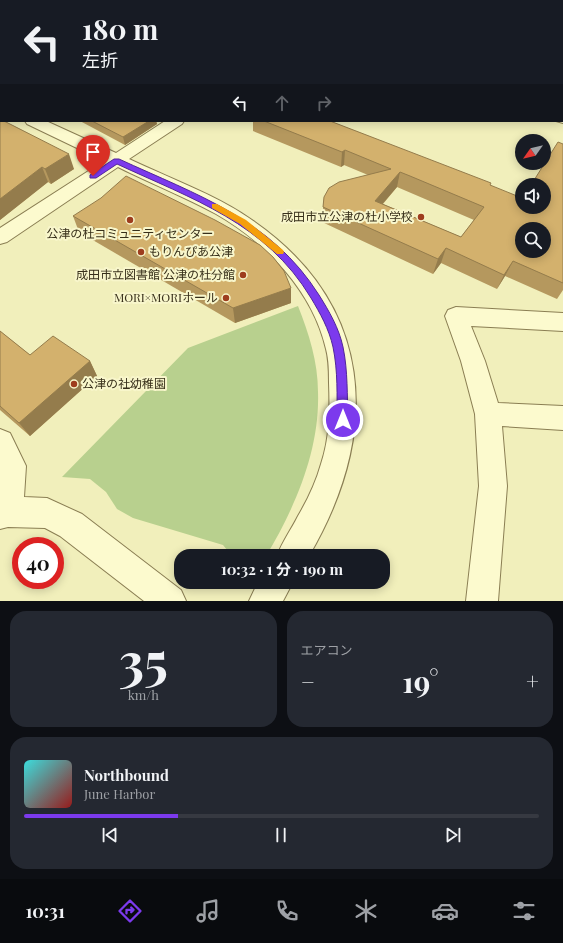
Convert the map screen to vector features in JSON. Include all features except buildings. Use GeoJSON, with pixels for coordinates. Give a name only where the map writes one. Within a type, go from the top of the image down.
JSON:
{"type":"FeatureCollection","features":[{"type":"Feature","properties":{"kind":"street"},"geometry":{"type":"LineString","coordinates":[[35,122],[223,210],[243,222],[278,250],[304,278],[328,318],[338,347],[343,409],[342,431],[330,479],[314,515],[296,549]]}},
{"type":"Feature","properties":{"kind":"street"},"geometry":{"type":"LineString","coordinates":[[0,237],[175,122]]}},
{"type":"Feature","properties":{"kind":"street"},"geometry":{"type":"LineString","coordinates":[[482,601],[493,486],[488,414],[473,361],[456,316],[563,322]]}},
{"type":"Feature","properties":{"kind":"street"},"geometry":{"type":"LineString","coordinates":[[488,414],[563,418]]}},
{"type":"Feature","properties":{"kind":"street"},"geometry":{"type":"LineString","coordinates":[[0,442],[12,466],[4,513],[47,513],[71,525],[170,601]]}},
{"type":"Feature","properties":{"kind":"street"},"geometry":{"type":"LineString","coordinates":[[265,601],[273,589]]}},
{"type":"Feature","properties":{"kind":"green space"},"geometry":{"type":"Polygon","coordinates":[[[298,306],[306,327],[315,359],[318,381],[318,414],[315,435],[304,478],[287,518],[270,549],[226,549],[223,545],[133,518],[117,509],[106,492],[90,479],[62,477],[188,348],[298,306]]]}},
{"type":"Feature","properties":{"kind":"slow traffic"},"geometry":{"type":"LineString","coordinates":[[214,206],[243,222],[280,252]]}},
{"type":"Feature","properties":{"kind":"place","name":"成田市立公津の杜小学校"},"geometry":{"type":"Point","coordinates":[421,217]}},
{"type":"Feature","properties":{"kind":"place","name":"公津の杜コミュニティセンター"},"geometry":{"type":"Point","coordinates":[130,220]}},
{"type":"Feature","properties":{"kind":"place","name":"もりんぴあ公津"},"geometry":{"type":"Point","coordinates":[141,252]}},
{"type":"Feature","properties":{"kind":"place","name":"成田市立図書館 公津の杜分館"},"geometry":{"type":"Point","coordinates":[243,275]}},
{"type":"Feature","properties":{"kind":"place","name":"MORI×MORIホール"},"geometry":{"type":"Point","coordinates":[226,298]}},
{"type":"Feature","properties":{"kind":"place","name":"公津の社幼稚園"},"geometry":{"type":"Point","coordinates":[74,384]}},
{"type":"Feature","properties":{"kind":"route"},"geometry":{"type":"LineString","coordinates":[[93,176],[117,161],[223,210],[243,222],[278,250],[304,278],[328,318],[338,347],[342,380],[343,420]]}}]}
